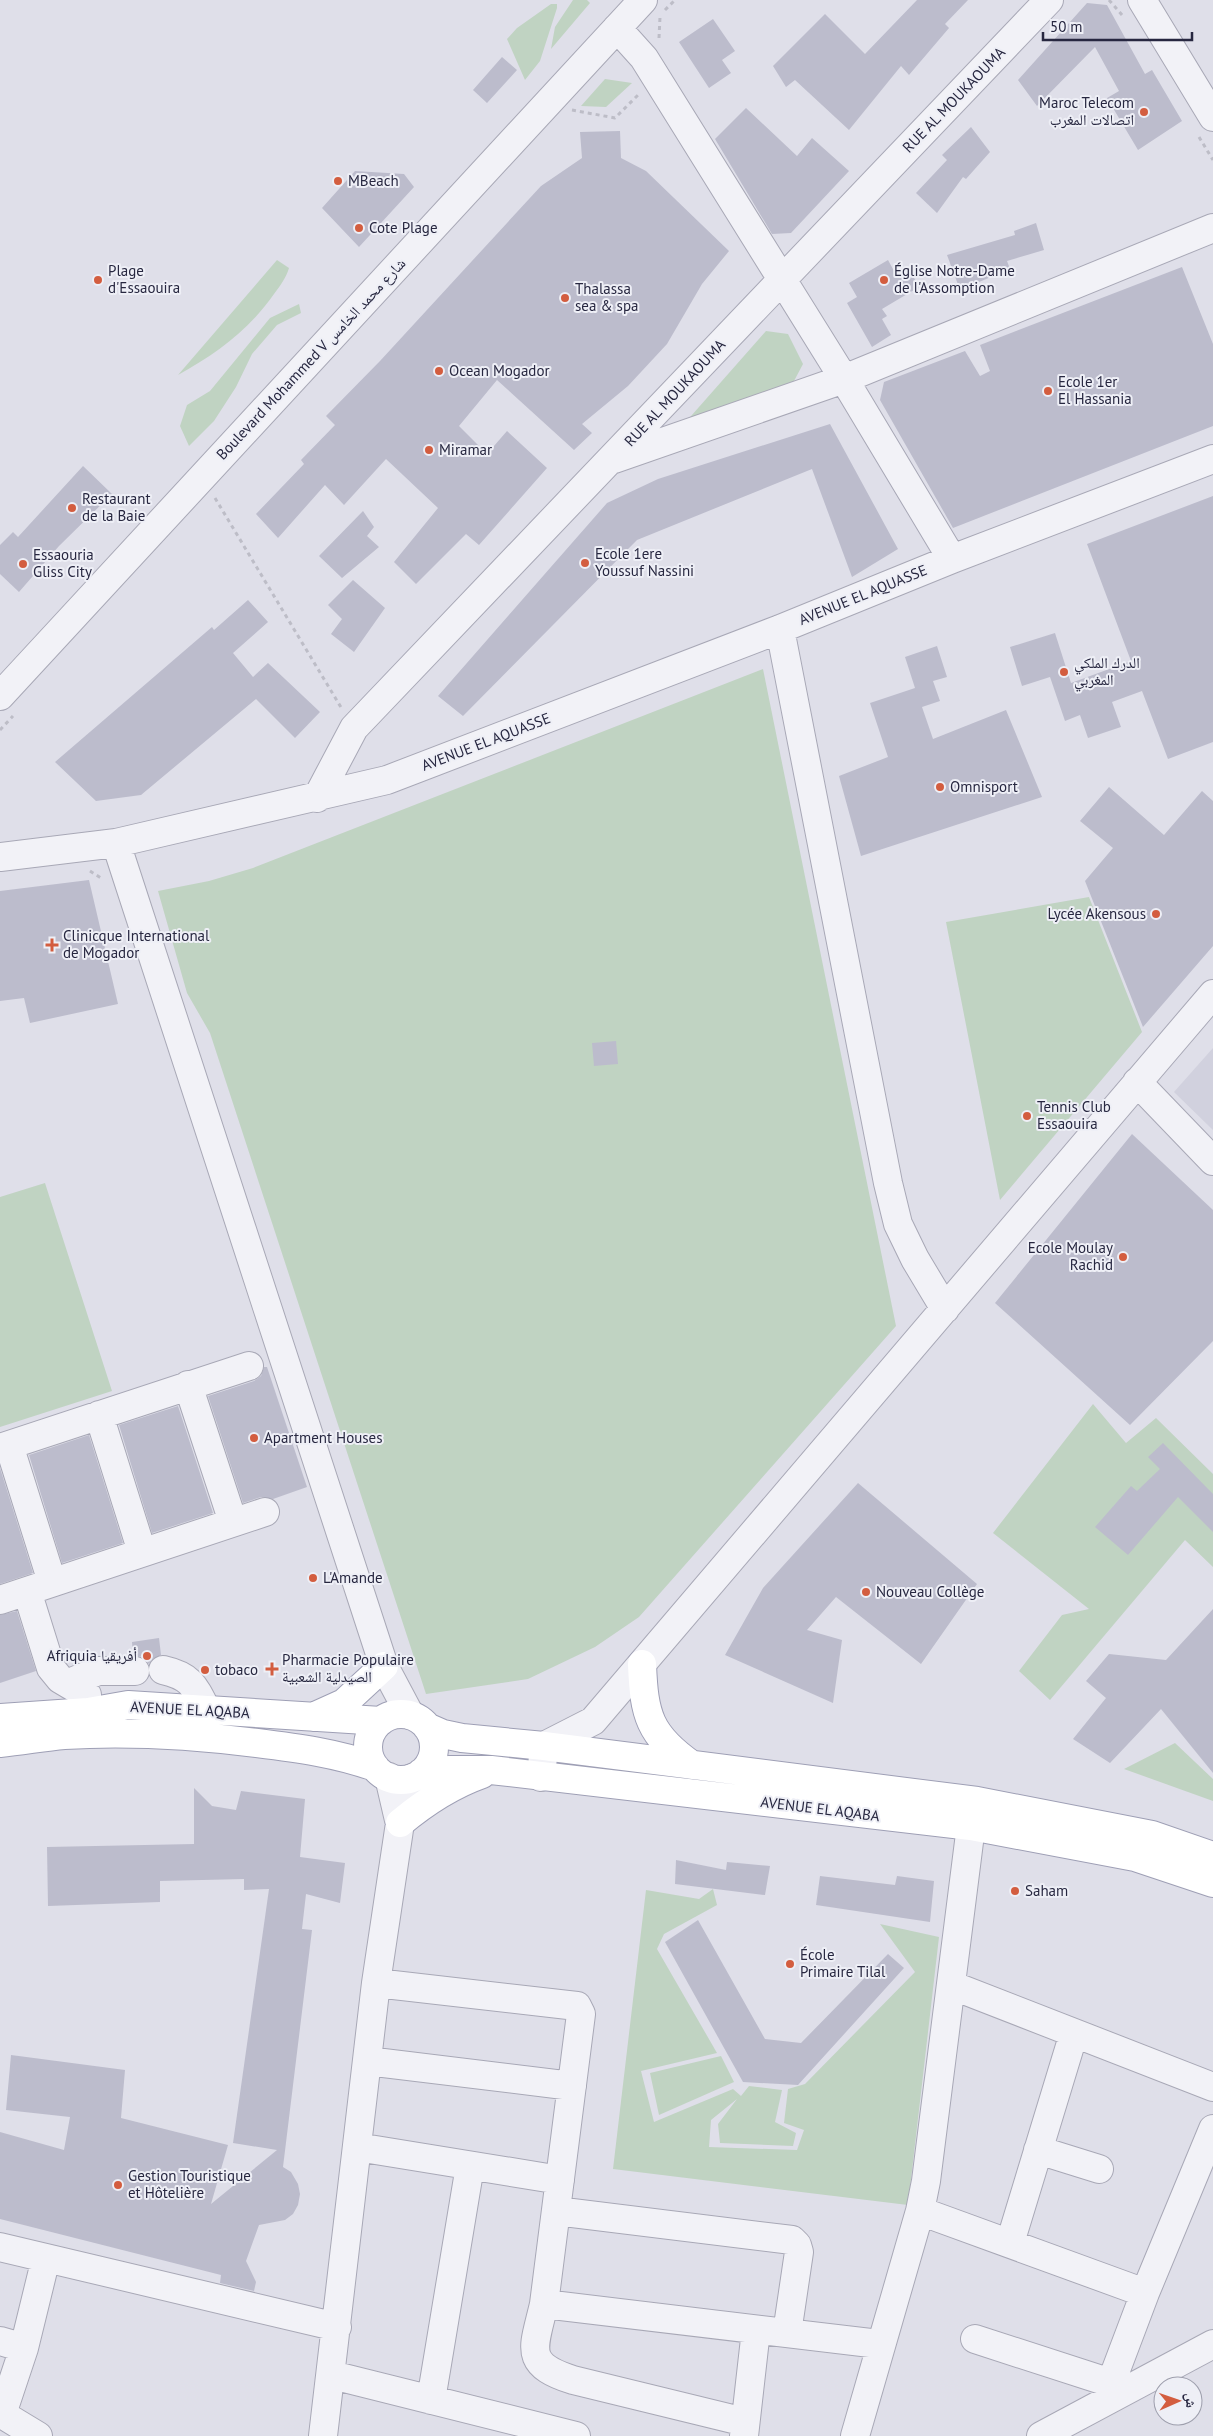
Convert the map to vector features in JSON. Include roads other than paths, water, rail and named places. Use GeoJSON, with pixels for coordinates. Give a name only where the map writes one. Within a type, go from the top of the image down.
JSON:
{"type":"FeatureCollection","features":[{"type":"Feature","properties":{"kind":"main road"},"geometry":{"type":"LineString","coordinates":[[642,1664],[644,1699],[653,1728],[670,1750],[692,1765]]}},
{"type":"Feature","properties":{"kind":"main road"},"geometry":{"type":"LineString","coordinates":[[313,1718],[344,1703],[384,1666]]}},
{"type":"Feature","properties":{"kind":"main road","name":"AVENUE EL AQABA"},"geometry":{"type":"LineString","coordinates":[[0,1718],[87,1704],[206,1709],[313,1718],[402,1720],[443,1734],[462,1738],[544,1746],[692,1765],[974,1814],[1135,1857],[1213,1883]]}},
{"type":"Feature","properties":{"kind":"main road"},"geometry":{"type":"LineString","coordinates":[[402,1720],[434,1746],[428,1766],[399,1774],[368,1748],[370,1737],[402,1720]]}},
{"type":"Feature","properties":{"kind":"main road","name":"AVENUE EL AQABA"},"geometry":{"type":"LineString","coordinates":[[0,1743],[64,1735],[130,1734],[205,1737],[310,1749],[350,1758],[399,1774],[450,1770],[491,1770],[584,1783],[974,1814],[1152,1836],[1213,1856]]}},
{"type":"Feature","properties":{"kind":"main road"},"geometry":{"type":"LineString","coordinates":[[400,1823],[430,1800],[463,1781],[491,1770]]}},
{"type":"Feature","properties":{"kind":"street","name":"Boulevard Mohammed V شارع محمد الخامس"},"geometry":{"type":"LineString","coordinates":[[0,696],[643,0]]}},
{"type":"Feature","properties":{"kind":"street","name":"RUE AL MOUKAOUMA"},"geometry":{"type":"LineString","coordinates":[[316,798],[354,728],[613,459],[780,280],[1049,0]]}},
{"type":"Feature","properties":{"kind":"street"},"geometry":{"type":"LineString","coordinates":[[1142,0],[1213,117]]}},
{"type":"Feature","properties":{"kind":"street"},"geometry":{"type":"LineString","coordinates":[[617,28],[644,58],[780,280],[844,379],[952,559]]}},
{"type":"Feature","properties":{"kind":"street"},"geometry":{"type":"LineString","coordinates":[[613,459],[844,379],[1213,228]]}},
{"type":"Feature","properties":{"kind":"street","name":"AVENUE EL AQUASSE"},"geometry":{"type":"LineString","coordinates":[[0,856],[116,843],[387,780],[780,629],[952,559],[1213,459]]}},
{"type":"Feature","properties":{"kind":"street"},"geometry":{"type":"LineString","coordinates":[[780,629],[896,1216],[915,1259],[944,1309]]}},
{"type":"Feature","properties":{"kind":"street"},"geometry":{"type":"LineString","coordinates":[[116,843],[402,1720]]}},
{"type":"Feature","properties":{"kind":"street"},"geometry":{"type":"LineString","coordinates":[[541,1777],[544,1746],[593,1720],[1213,994]]}},
{"type":"Feature","properties":{"kind":"street"},"geometry":{"type":"LineString","coordinates":[[1137,1082],[1213,1161]]}},
{"type":"Feature","properties":{"kind":"street"},"geometry":{"type":"LineString","coordinates":[[87,1704],[51,1668],[40,1586],[4,1446],[249,1366]]}},
{"type":"Feature","properties":{"kind":"street"},"geometry":{"type":"LineString","coordinates":[[188,1385],[233,1522]]}},
{"type":"Feature","properties":{"kind":"street"},"geometry":{"type":"LineString","coordinates":[[99,1415],[142,1552]]}},
{"type":"Feature","properties":{"kind":"street"},"geometry":{"type":"LineString","coordinates":[[0,1600],[265,1512]]}},
{"type":"Feature","properties":{"kind":"street"},"geometry":{"type":"LineString","coordinates":[[163,1670],[179,1674],[188,1679],[206,1709]]}},
{"type":"Feature","properties":{"kind":"street"},"geometry":{"type":"LineString","coordinates":[[87,1704],[74,1681],[98,1672],[135,1671]]}},
{"type":"Feature","properties":{"kind":"street"},"geometry":{"type":"LineString","coordinates":[[584,1783],[593,1720]]}},
{"type":"Feature","properties":{"kind":"street"},"geometry":{"type":"LineString","coordinates":[[323,2436],[332,2375],[376,1983],[400,1823],[399,1774]]}},
{"type":"Feature","properties":{"kind":"street"},"geometry":{"type":"LineString","coordinates":[[854,2436],[879,2344],[920,2211],[934,2131],[974,1814]]}},
{"type":"Feature","properties":{"kind":"street"},"geometry":{"type":"LineString","coordinates":[[376,1983],[577,2006],[580,2014],[572,2086],[544,2304],[535,2353],[538,2361],[546,2370],[573,2380],[744,2429],[756,2330]]}},
{"type":"Feature","properties":{"kind":"street"},"geometry":{"type":"LineString","coordinates":[[951,1985],[1213,2087]]}},
{"type":"Feature","properties":{"kind":"street"},"geometry":{"type":"LineString","coordinates":[[1010,2243],[1074,2033]]}},
{"type":"Feature","properties":{"kind":"street"},"geometry":{"type":"LineString","coordinates":[[367,2061],[572,2086]]}},
{"type":"Feature","properties":{"kind":"street"},"geometry":{"type":"LineString","coordinates":[[1112,2389],[1145,2293],[1213,2129]]}},
{"type":"Feature","properties":{"kind":"street"},"geometry":{"type":"LineString","coordinates":[[357,2147],[560,2180]]}},
{"type":"Feature","properties":{"kind":"street"},"geometry":{"type":"LineString","coordinates":[[1038,2150],[1099,2169]]}},
{"type":"Feature","properties":{"kind":"street"},"geometry":{"type":"LineString","coordinates":[[431,2400],[470,2166]]}},
{"type":"Feature","properties":{"kind":"street"},"geometry":{"type":"LineString","coordinates":[[556,2211],[792,2240],[798,2245],[799,2252],[787,2333]]}},
{"type":"Feature","properties":{"kind":"street"},"geometry":{"type":"LineString","coordinates":[[920,2211],[1145,2293]]}},
{"type":"Feature","properties":{"kind":"street"},"geometry":{"type":"LineString","coordinates":[[0,2247],[337,2327]]}},
{"type":"Feature","properties":{"kind":"street"},"geometry":{"type":"LineString","coordinates":[[38,2436],[1,2413],[12,2344],[46,2258]]}},
{"type":"Feature","properties":{"kind":"street"},"geometry":{"type":"LineString","coordinates":[[544,2304],[879,2344]]}},
{"type":"Feature","properties":{"kind":"street"},"geometry":{"type":"LineString","coordinates":[[974,2339],[1112,2389]]}},
{"type":"Feature","properties":{"kind":"street"},"geometry":{"type":"LineString","coordinates":[[1041,2436],[1112,2389],[1213,2344]]}},
{"type":"Feature","properties":{"kind":"street"},"geometry":{"type":"LineString","coordinates":[[332,2375],[576,2436]]}},
{"type":"Feature","properties":{"kind":"place","name":"Maroc Telecom اتصالات المغرب"},"geometry":{"type":"Point","coordinates":[1144,112]}},
{"type":"Feature","properties":{"kind":"place","name":"MBeach"},"geometry":{"type":"Point","coordinates":[338,181]}},
{"type":"Feature","properties":{"kind":"place","name":"Cote Plage"},"geometry":{"type":"Point","coordinates":[359,228]}},
{"type":"Feature","properties":{"kind":"place","name":"Plage d'Essaouira"},"geometry":{"type":"Point","coordinates":[98,280]}},
{"type":"Feature","properties":{"kind":"place","name":"Église Notre-Dame de l'Assomption"},"geometry":{"type":"Point","coordinates":[884,280]}},
{"type":"Feature","properties":{"kind":"place","name":"Thalassa sea & spa"},"geometry":{"type":"Point","coordinates":[565,298]}},
{"type":"Feature","properties":{"kind":"place","name":"Ocean Mogador"},"geometry":{"type":"Point","coordinates":[439,371]}},
{"type":"Feature","properties":{"kind":"place","name":"Ecole 1er El Hassania"},"geometry":{"type":"Point","coordinates":[1048,391]}},
{"type":"Feature","properties":{"kind":"place","name":"Miramar"},"geometry":{"type":"Point","coordinates":[429,450]}},
{"type":"Feature","properties":{"kind":"place","name":"Restaurant de la Baie"},"geometry":{"type":"Point","coordinates":[72,508]}},
{"type":"Feature","properties":{"kind":"place","name":"Ecole 1ere Youssuf Nassini"},"geometry":{"type":"Point","coordinates":[585,563]}},
{"type":"Feature","properties":{"kind":"place","name":"Essaouria Gliss City"},"geometry":{"type":"Point","coordinates":[23,564]}},
{"type":"Feature","properties":{"kind":"place","name":"الدرك الملكي المغربي"},"geometry":{"type":"Point","coordinates":[1064,672]}},
{"type":"Feature","properties":{"kind":"place","name":"Omnisport"},"geometry":{"type":"Point","coordinates":[940,787]}},
{"type":"Feature","properties":{"kind":"place","name":"Lycée Akensous"},"geometry":{"type":"Point","coordinates":[1156,914]}},
{"type":"Feature","properties":{"kind":"place","name":"Clinicque International de Mogador"},"geometry":{"type":"Point","coordinates":[52,945]}},
{"type":"Feature","properties":{"kind":"place","name":"Tennis Club Essaouira"},"geometry":{"type":"Point","coordinates":[1027,1116]}},
{"type":"Feature","properties":{"kind":"place","name":"Ecole Moulay Rachid"},"geometry":{"type":"Point","coordinates":[1123,1257]}},
{"type":"Feature","properties":{"kind":"place","name":"Apartment Houses"},"geometry":{"type":"Point","coordinates":[254,1438]}},
{"type":"Feature","properties":{"kind":"place","name":"L'Amande"},"geometry":{"type":"Point","coordinates":[313,1578]}},
{"type":"Feature","properties":{"kind":"place","name":"Nouveau Collège"},"geometry":{"type":"Point","coordinates":[866,1592]}},
{"type":"Feature","properties":{"kind":"place","name":"Afriquia أفريقيا"},"geometry":{"type":"Point","coordinates":[147,1656]}},
{"type":"Feature","properties":{"kind":"place","name":"Pharmacie Populaire الصيدلية الشعبية"},"geometry":{"type":"Point","coordinates":[272,1669]}},
{"type":"Feature","properties":{"kind":"place","name":"tobaco"},"geometry":{"type":"Point","coordinates":[205,1670]}},
{"type":"Feature","properties":{"kind":"place","name":"Saham"},"geometry":{"type":"Point","coordinates":[1015,1891]}},
{"type":"Feature","properties":{"kind":"place","name":"École Primaire Tilal"},"geometry":{"type":"Point","coordinates":[790,1964]}},
{"type":"Feature","properties":{"kind":"place","name":"Gestion Touristique et Hôtelière"},"geometry":{"type":"Point","coordinates":[118,2185]}}]}
